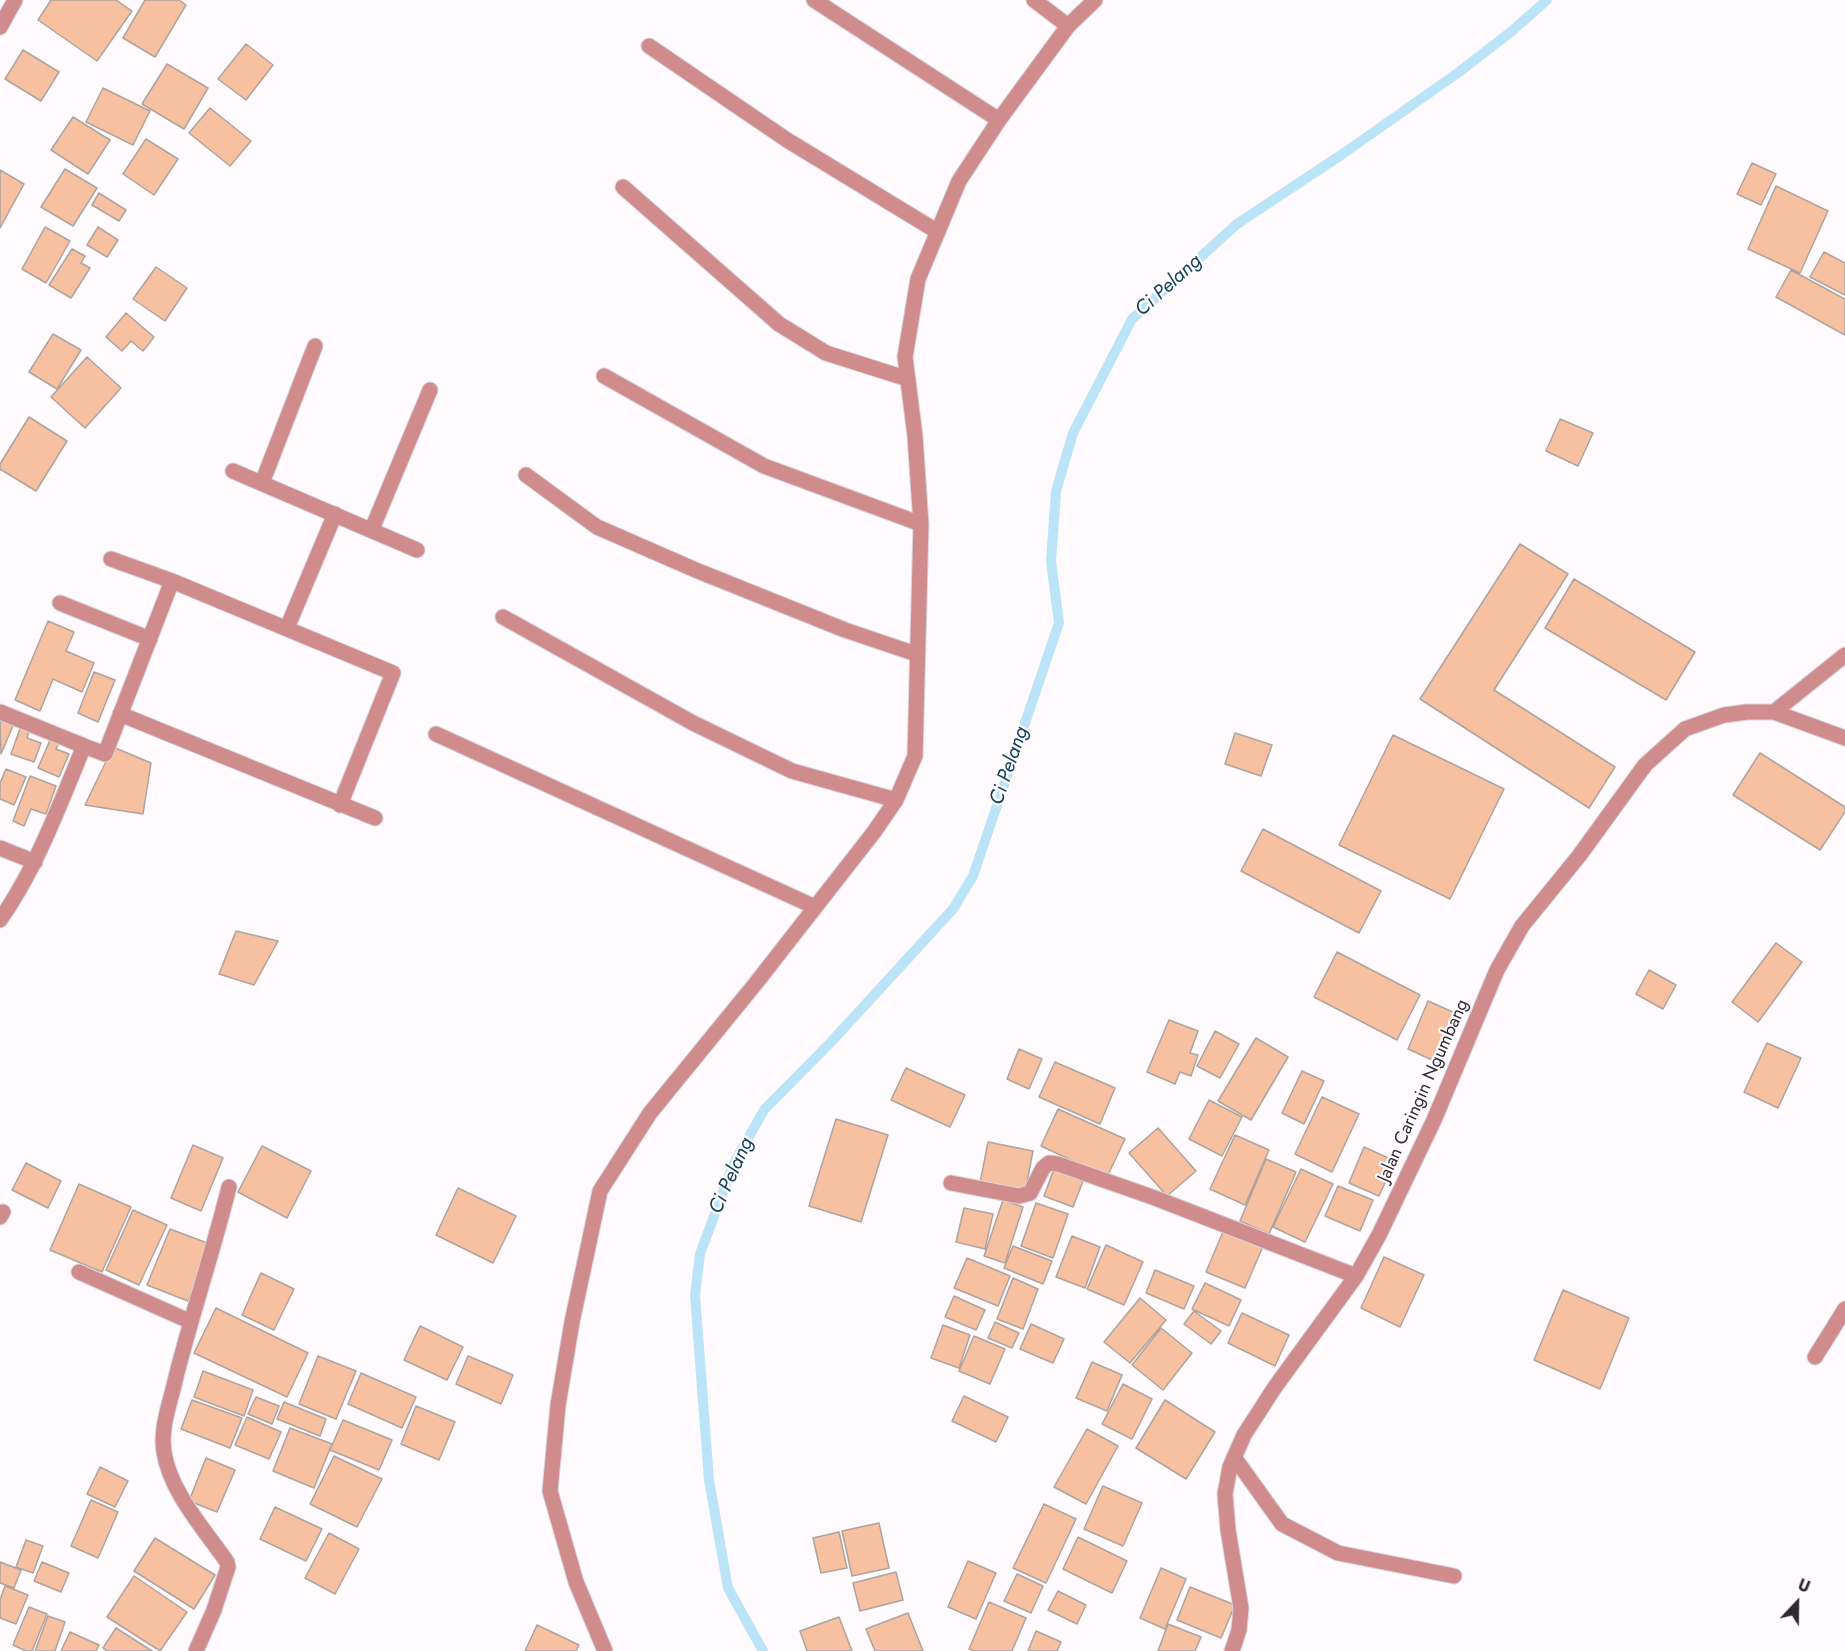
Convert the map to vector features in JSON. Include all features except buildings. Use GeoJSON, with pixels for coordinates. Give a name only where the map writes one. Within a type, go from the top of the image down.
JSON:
{"type":"FeatureCollection","features":[{"type":"Feature","properties":{"kind":"street"},"geometry":{"type":"LineString","coordinates":[[0,27],[15,0]]}},
{"type":"Feature","properties":{"kind":"street"},"geometry":{"type":"LineString","coordinates":[[814,0],[999,120]]}},
{"type":"Feature","properties":{"kind":"street"},"geometry":{"type":"LineString","coordinates":[[1034,0],[1068,26]]}},
{"type":"Feature","properties":{"kind":"street"},"geometry":{"type":"LineString","coordinates":[[605,1651],[576,1582],[550,1491],[558,1405],[572,1322],[600,1191],[650,1113],[756,983],[874,832],[896,800],[915,756],[921,524],[915,436],[905,357],[918,279],[959,181],[999,120],[1068,26],[1095,0]]}},
{"type":"Feature","properties":{"kind":"street"},"geometry":{"type":"LineString","coordinates":[[649,46],[787,140],[938,232]]}},
{"type":"Feature","properties":{"kind":"street"},"geometry":{"type":"LineString","coordinates":[[623,187],[779,324],[826,353],[908,380]]}},
{"type":"Feature","properties":{"kind":"street"},"geometry":{"type":"LineString","coordinates":[[262,483],[315,346]]}},
{"type":"Feature","properties":{"kind":"street"},"geometry":{"type":"LineString","coordinates":[[604,376],[764,466],[921,524]]}},
{"type":"Feature","properties":{"kind":"street"},"geometry":{"type":"LineString","coordinates":[[372,529],[430,390]]}},
{"type":"Feature","properties":{"kind":"street"},"geometry":{"type":"LineString","coordinates":[[233,471],[417,549]]}},
{"type":"Feature","properties":{"kind":"street"},"geometry":{"type":"LineString","coordinates":[[526,475],[597,527],[698,571],[845,630],[916,654]]}},
{"type":"Feature","properties":{"kind":"street"},"geometry":{"type":"LineString","coordinates":[[287,628],[334,514]]}},
{"type":"Feature","properties":{"kind":"street"},"geometry":{"type":"LineString","coordinates":[[111,559],[172,581],[393,673],[340,805]]}},
{"type":"Feature","properties":{"kind":"street"},"geometry":{"type":"LineString","coordinates":[[0,712],[105,754],[172,581]]}},
{"type":"Feature","properties":{"kind":"street"},"geometry":{"type":"LineString","coordinates":[[60,603],[150,639]]}},
{"type":"Feature","properties":{"kind":"street"},"geometry":{"type":"LineString","coordinates":[[503,617],[693,723],[792,771],[896,800]]}},
{"type":"Feature","properties":{"kind":"street"},"geometry":{"type":"LineString","coordinates":[[1774,712],[1845,655]]}},
{"type":"Feature","properties":{"kind":"street","name":"Jalan Caringin Ngumbang"},"geometry":{"type":"LineString","coordinates":[[1232,1651],[1239,1630],[1241,1608],[1228,1530],[1225,1494],[1234,1457],[1244,1435],[1275,1387],[1356,1276],[1379,1236],[1434,1120],[1497,970],[1522,926],[1580,856],[1646,765],[1685,729],[1724,715],[1774,712],[1845,738]]}},
{"type":"Feature","properties":{"kind":"street"},"geometry":{"type":"LineString","coordinates":[[120,714],[375,818]]}},
{"type":"Feature","properties":{"kind":"street"},"geometry":{"type":"LineString","coordinates":[[436,734],[815,907]]}},
{"type":"Feature","properties":{"kind":"street"},"geometry":{"type":"LineString","coordinates":[[0,920],[35,862],[84,746]]}},
{"type":"Feature","properties":{"kind":"street"},"geometry":{"type":"LineString","coordinates":[[0,848],[35,862]]}},
{"type":"Feature","properties":{"kind":"street"},"geometry":{"type":"LineString","coordinates":[[951,1184],[1019,1197],[1030,1192],[1043,1168],[1049,1163],[1058,1164],[1155,1198],[1356,1276]]}},
{"type":"Feature","properties":{"kind":"street"},"geometry":{"type":"LineString","coordinates":[[196,1651],[214,1610],[228,1567],[227,1562],[191,1512],[171,1475],[164,1453],[163,1432],[189,1321],[229,1187]]}},
{"type":"Feature","properties":{"kind":"street"},"geometry":{"type":"LineString","coordinates":[[79,1272],[189,1321]]}},
{"type":"Feature","properties":{"kind":"street"},"geometry":{"type":"LineString","coordinates":[[1815,1357],[1845,1309]]}},
{"type":"Feature","properties":{"kind":"street"},"geometry":{"type":"LineString","coordinates":[[1234,1457],[1282,1524],[1338,1553],[1454,1576]]}},
{"type":"Feature","properties":{"kind":"waterway","name":"Ci Pelang"},"geometry":{"type":"LineString","coordinates":[[763,1651],[728,1588],[709,1480],[695,1295],[700,1254],[733,1165],[764,1110],[832,1041],[953,909],[973,876],[1059,623],[1051,561],[1056,491],[1073,433],[1132,319],[1237,224],[1344,153],[1459,72],[1512,31],[1547,0]]}}]}
